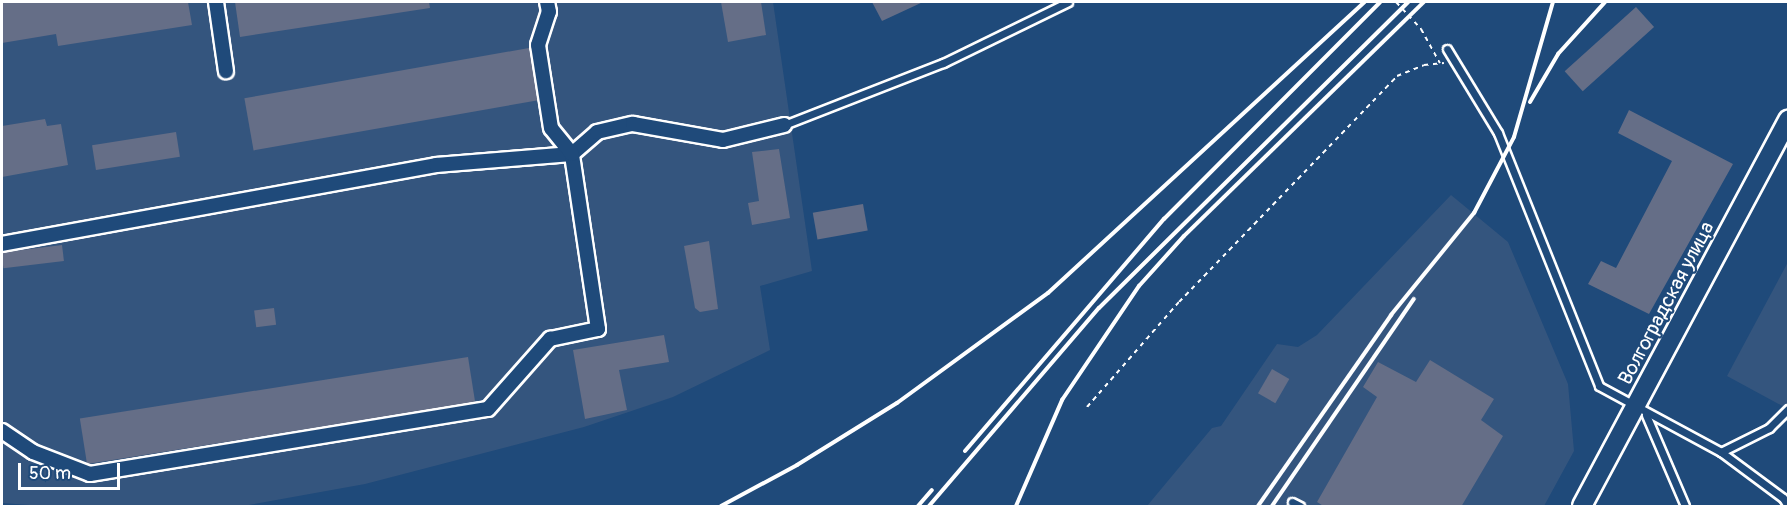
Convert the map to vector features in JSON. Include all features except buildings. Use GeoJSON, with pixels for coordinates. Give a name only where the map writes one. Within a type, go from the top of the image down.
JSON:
{"type":"FeatureCollection","features":[{"type":"Feature","properties":{"kind":"main road","name":"Волгоградская улица"},"geometry":{"type":"LineString","coordinates":[[1582,507],[1641,412],[1788,120]]}},
{"type":"Feature","properties":{"kind":"street"},"geometry":{"type":"LineString","coordinates":[[216,2],[226,71]]}},
{"type":"Feature","properties":{"kind":"street"},"geometry":{"type":"LineString","coordinates":[[2,431],[33,452],[90,474],[488,409],[550,339],[598,329],[572,154],[551,128],[538,45],[549,12],[547,2]]}},
{"type":"Feature","properties":{"kind":"street"},"geometry":{"type":"LineString","coordinates":[[2,244],[436,165],[572,154],[597,132],[633,124],[723,140],[784,124]]}},
{"type":"Feature","properties":{"kind":"lane"},"geometry":{"type":"LineString","coordinates":[[784,124],[943,63],[1068,2]]}},
{"type":"Feature","properties":{"kind":"lane"},"geometry":{"type":"LineString","coordinates":[[1447,48],[1458,62],[1498,133],[1599,386],[1641,412],[1721,452],[1783,498],[1788,507]]}},
{"type":"Feature","properties":{"kind":"lane"},"geometry":{"type":"LineString","coordinates":[[1721,452],[1769,428],[1788,409]]}},
{"type":"Feature","properties":{"kind":"lane"},"geometry":{"type":"LineString","coordinates":[[1641,412],[1685,507]]}},
{"type":"Feature","properties":{"kind":"lane"},"geometry":{"type":"LineString","coordinates":[[1292,502],[1300,507]]}},
{"type":"Feature","properties":{"kind":"path"},"geometry":{"type":"LineString","coordinates":[[1396,2],[1421,29],[1440,63]]}},
{"type":"Feature","properties":{"kind":"path"},"geometry":{"type":"LineString","coordinates":[[1087,407],[1179,302],[1397,76],[1424,65],[1458,62]]}},
{"type":"Feature","properties":{"kind":"shaded area"},"geometry":{"type":"Polygon","coordinates":[[[2,2],[773,2],[812,271],[760,286],[770,350],[673,397],[584,427],[365,484],[243,506],[43,506],[2,503],[2,2]]]}},
{"type":"Feature","properties":{"kind":"shaded area"},"geometry":{"type":"Polygon","coordinates":[[[1451,195],[1508,242],[1568,384],[1574,451],[1544,506],[1147,506],[1212,428],[1221,426],[1277,344],[1298,347],[1317,335],[1451,195]]]}},
{"type":"Feature","properties":{"kind":"shaded area"},"geometry":{"type":"Polygon","coordinates":[[[1788,262],[1788,409],[1727,376],[1788,262]]]}},
{"type":"Feature","properties":{"kind":"railway"},"geometry":{"type":"LineString","coordinates":[[721,506],[797,465],[897,403],[1048,293],[1365,2]]}},
{"type":"Feature","properties":{"kind":"railway"},"geometry":{"type":"LineString","coordinates":[[965,451],[1164,219],[1380,2]]}},
{"type":"Feature","properties":{"kind":"railway"},"geometry":{"type":"LineString","coordinates":[[929,506],[1099,308],[1408,2]]}},
{"type":"Feature","properties":{"kind":"railway"},"geometry":{"type":"LineString","coordinates":[[1016,506],[1062,400],[1139,286],[1184,236],[1424,2]]}},
{"type":"Feature","properties":{"kind":"railway"},"geometry":{"type":"LineString","coordinates":[[1258,506],[1391,315],[1474,213],[1514,137],[1553,2]]}},
{"type":"Feature","properties":{"kind":"railway"},"geometry":{"type":"LineString","coordinates":[[1530,102],[1558,54],[1605,2]]}},
{"type":"Feature","properties":{"kind":"railway"},"geometry":{"type":"LineString","coordinates":[[1272,506],[1414,299]]}},
{"type":"Feature","properties":{"kind":"railway"},"geometry":{"type":"LineString","coordinates":[[918,506],[932,490]]}}]}
